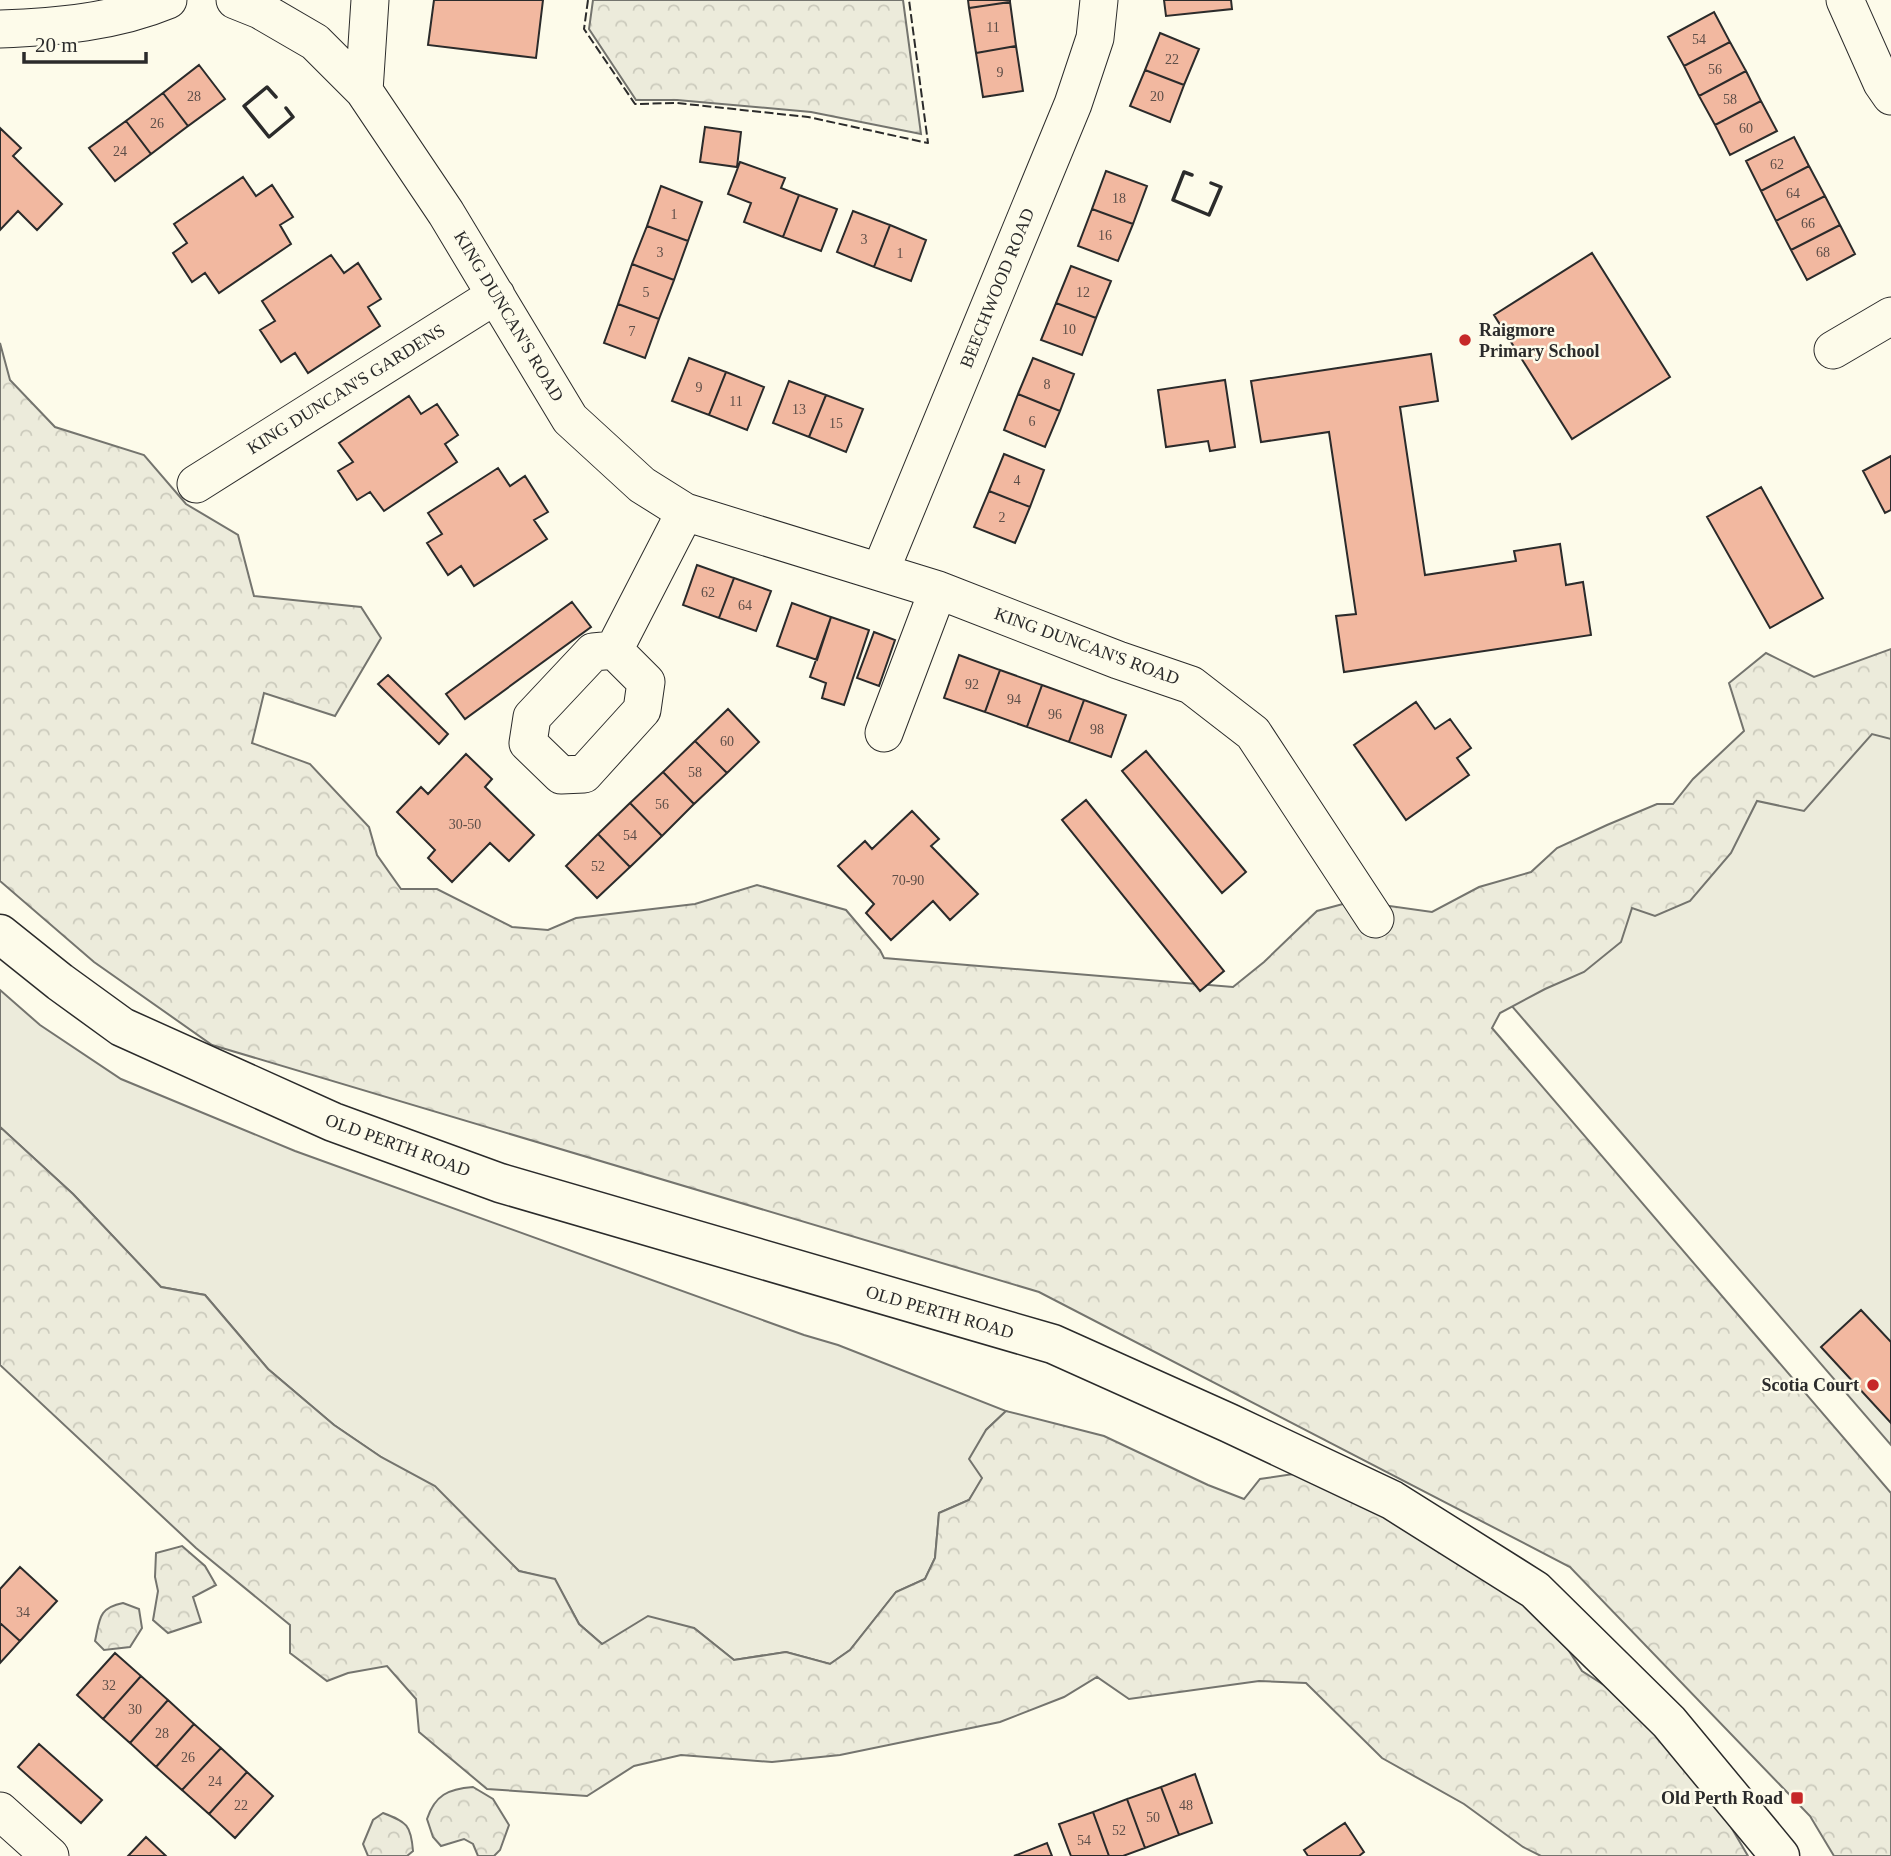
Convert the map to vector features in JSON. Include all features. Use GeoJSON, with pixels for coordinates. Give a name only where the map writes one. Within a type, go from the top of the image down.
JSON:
{"type":"FeatureCollection","features":[{"type":"Feature","properties":{"kind":"main road","name":"OLD PERTH ROAD"},"geometry":{"type":"LineString","coordinates":[[0,934],[122,1027],[333,1122],[500,1183],[1053,1344],[1392,1500],[1535,1590],[1669,1722],[1780,1856]]}},
{"type":"Feature","properties":{"kind":"street"},"geometry":{"type":"LineString","coordinates":[[0,29],[42,27],[102,19],[148,8],[168,0]]}},
{"type":"Feature","properties":{"kind":"street","name":"KING DUNCAN'S ROAD"},"geometry":{"type":"LineString","coordinates":[[235,0],[260,10],[315,42],[364,91],[446,213],[570,419],[642,485],[685,512],[938,590],[1118,660],[1191,685],[1253,733],[1375,919]]}},
{"type":"Feature","properties":{"kind":"street"},"geometry":{"type":"LineString","coordinates":[[364,91],[370,0]]}},
{"type":"Feature","properties":{"kind":"street","name":"BEECHWOOD ROAD"},"geometry":{"type":"LineString","coordinates":[[880,572],[1073,104],[1095,38],[1099,0]]}},
{"type":"Feature","properties":{"kind":"street"},"geometry":{"type":"LineString","coordinates":[[1845,0],[1882,83],[1891,96]]}},
{"type":"Feature","properties":{"kind":"street","name":"KING DUNCAN'S GARDENS"},"geometry":{"type":"LineString","coordinates":[[196,484],[496,295]]}},
{"type":"Feature","properties":{"kind":"street"},"geometry":{"type":"LineString","coordinates":[[1833,350],[1891,316]]}},
{"type":"Feature","properties":{"kind":"street"},"geometry":{"type":"LineString","coordinates":[[614,650],[685,512]]}},
{"type":"Feature","properties":{"kind":"street"},"geometry":{"type":"LineString","coordinates":[[884,733],[938,590]]}},
{"type":"Feature","properties":{"kind":"street"},"geometry":{"type":"LineString","coordinates":[[0,1811],[50,1856]]}},
{"type":"Feature","properties":{"kind":"green space"},"geometry":{"type":"Polygon","coordinates":[[[593,0],[903,0],[921,134],[811,112],[677,100],[636,100],[589,29],[593,0]]]}},
{"type":"Feature","properties":{"kind":"green space"},"geometry":{"type":"Polygon","coordinates":[[[0,343],[10,380],[55,427],[144,455],[186,504],[238,535],[254,596],[361,607],[381,638],[335,716],[264,693],[252,743],[310,764],[369,827],[377,855],[401,889],[437,889],[512,927],[548,930],[576,918],[695,904],[757,885],[846,910],[884,958],[1233,987],[1264,962],[1317,911],[1354,901],[1432,912],[1479,887],[1531,872],[1557,848],[1607,825],[1657,804],[1673,804],[1693,779],[1744,731],[1729,683],[1766,653],[1814,677],[1891,649],[1891,739],[1872,734],[1804,811],[1757,801],[1731,853],[1690,901],[1655,916],[1632,908],[1621,942],[1584,972],[1500,1013],[1492,1028],[1891,1493],[1891,1856],[1834,1856],[1810,1816],[1570,1567],[1039,1292],[212,1045],[94,962],[0,881],[0,343]]]}},
{"type":"Feature","properties":{"kind":"green space"},"geometry":{"type":"Polygon","coordinates":[[[1891,705],[1891,1445],[1479,968],[1891,705]]]}},
{"type":"Feature","properties":{"kind":"green space"},"geometry":{"type":"Polygon","coordinates":[[[0,990],[40,1025],[121,1079],[295,1151],[838,1345],[1006,1411],[986,1430],[983,1478],[969,1500],[939,1513],[935,1558],[925,1579],[896,1592],[850,1650],[830,1664],[786,1652],[734,1660],[694,1628],[602,1644],[579,1624],[555,1580],[519,1571],[486,1540],[381,1457],[334,1425],[268,1369],[205,1295],[161,1287],[73,1194],[0,1127],[0,990]]]}},
{"type":"Feature","properties":{"kind":"green space"},"geometry":{"type":"Polygon","coordinates":[[[0,1127],[73,1194],[161,1287],[205,1295],[268,1369],[334,1425],[381,1457],[435,1486],[519,1571],[555,1579],[579,1624],[602,1644],[648,1616],[694,1628],[734,1660],[786,1652],[830,1664],[850,1650],[896,1592],[925,1579],[935,1558],[939,1513],[969,1500],[982,1478],[969,1459],[986,1430],[1006,1411],[1104,1436],[1244,1499],[1260,1479],[1320,1470],[1536,1600],[1582,1671],[1626,1699],[1694,1764],[1748,1856],[1541,1856],[1523,1847],[1464,1804],[1382,1758],[1306,1683],[1259,1681],[1129,1699],[1097,1677],[1064,1697],[1000,1722],[840,1755],[772,1762],[681,1755],[634,1766],[587,1796],[487,1789],[419,1732],[416,1699],[387,1666],[348,1673],[327,1681],[290,1653],[290,1625],[196,1548],[0,1365],[0,1127]]]}},
{"type":"Feature","properties":{"kind":"green space"},"geometry":{"type":"Polygon","coordinates":[[[182,1546],[205,1566],[216,1585],[193,1597],[201,1622],[168,1633],[153,1620],[158,1591],[155,1577],[156,1553],[182,1546]]]}},
{"type":"Feature","properties":{"kind":"green space"},"geometry":{"type":"Polygon","coordinates":[[[123,1603],[139,1609],[142,1628],[130,1647],[104,1650],[95,1641],[99,1621],[104,1611],[123,1603]]]}},
{"type":"Feature","properties":{"kind":"green space"},"geometry":{"type":"Polygon","coordinates":[[[473,1787],[493,1799],[509,1825],[500,1850],[494,1856],[478,1856],[473,1844],[464,1839],[441,1846],[433,1837],[427,1819],[438,1799],[456,1789],[473,1787]]]}},
{"type":"Feature","properties":{"kind":"green space"},"geometry":{"type":"Polygon","coordinates":[[[383,1813],[403,1822],[409,1830],[413,1851],[407,1856],[368,1856],[363,1844],[373,1820],[383,1813]]]}},
{"type":"Feature","properties":{"kind":"building"},"geometry":{"type":"Polygon","coordinates":[[[434,0],[543,0],[536,58],[428,45],[434,0]]]}},
{"type":"Feature","properties":{"kind":"building"},"geometry":{"type":"Polygon","coordinates":[[[968,0],[1010,0],[1010,2],[969,8],[968,0]]]}},
{"type":"Feature","properties":{"kind":"building"},"geometry":{"type":"Polygon","coordinates":[[[1164,0],[1231,0],[1232,9],[1166,16],[1164,0]]]}},
{"type":"Feature","properties":{"kind":"building"},"geometry":{"type":"Polygon","coordinates":[[[1010,2],[1016,46],[976,53],[969,8],[1010,2]]]}},
{"type":"Feature","properties":{"kind":"building"},"geometry":{"type":"Polygon","coordinates":[[[1714,12],[1730,42],[1684,66],[1668,37],[1714,12]]]}},
{"type":"Feature","properties":{"kind":"building"},"geometry":{"type":"Polygon","coordinates":[[[1160,33],[1199,49],[1184,85],[1145,70],[1160,33]]]}},
{"type":"Feature","properties":{"kind":"building"},"geometry":{"type":"Polygon","coordinates":[[[1730,42],[1746,71],[1699,96],[1684,66],[1730,42]]]}},
{"type":"Feature","properties":{"kind":"building"},"geometry":{"type":"Polygon","coordinates":[[[1016,46],[1023,91],[983,97],[976,53],[1016,46]]]}},
{"type":"Feature","properties":{"kind":"building"},"geometry":{"type":"Polygon","coordinates":[[[199,65],[225,99],[188,126],[163,93],[199,65]]]}},
{"type":"Feature","properties":{"kind":"building"},"geometry":{"type":"Polygon","coordinates":[[[1145,70],[1184,85],[1170,122],[1130,106],[1145,70]]]}},
{"type":"Feature","properties":{"kind":"building"},"geometry":{"type":"Polygon","coordinates":[[[1746,71],[1761,101],[1715,125],[1699,96],[1746,71]]]}},
{"type":"Feature","properties":{"kind":"building"},"geometry":{"type":"Polygon","coordinates":[[[163,93],[188,126],[151,154],[126,121],[163,93]]]}},
{"type":"Feature","properties":{"kind":"building"},"geometry":{"type":"Polygon","coordinates":[[[1761,101],[1777,131],[1730,155],[1715,125],[1761,101]]]}},
{"type":"Feature","properties":{"kind":"building"},"geometry":{"type":"Polygon","coordinates":[[[126,121],[151,154],[115,181],[89,148],[126,121]]]}},
{"type":"Feature","properties":{"kind":"building"},"geometry":{"type":"Polygon","coordinates":[[[705,127],[741,132],[737,167],[700,162],[705,127]]]}},
{"type":"Feature","properties":{"kind":"building"},"geometry":{"type":"Polygon","coordinates":[[[0,128],[21,148],[13,156],[62,204],[37,230],[18,211],[0,230],[0,128]]]}},
{"type":"Feature","properties":{"kind":"building"},"geometry":{"type":"Polygon","coordinates":[[[1794,137],[1809,166],[1761,191],[1746,161],[1794,137]]]}},
{"type":"Feature","properties":{"kind":"building"},"geometry":{"type":"Polygon","coordinates":[[[740,162],[785,178],[781,188],[799,195],[783,237],[744,222],[751,203],[728,194],[740,162]]]}},
{"type":"Feature","properties":{"kind":"building"},"geometry":{"type":"Polygon","coordinates":[[[1809,166],[1825,196],[1776,221],[1761,191],[1809,166]]]}},
{"type":"Feature","properties":{"kind":"building"},"geometry":{"type":"Polygon","coordinates":[[[1106,171],[1147,186],[1133,224],[1092,209],[1106,171]]]}},
{"type":"Feature","properties":{"kind":"building"},"geometry":{"type":"Polygon","coordinates":[[[243,177],[256,196],[272,185],[293,217],[280,225],[291,244],[219,293],[205,273],[192,282],[173,253],[187,243],[174,224],[243,177]]]}},
{"type":"Feature","properties":{"kind":"building"},"geometry":{"type":"Polygon","coordinates":[[[661,186],[702,202],[688,241],[647,226],[661,186]]]}},
{"type":"Feature","properties":{"kind":"building"},"geometry":{"type":"Polygon","coordinates":[[[799,195],[837,209],[821,251],[783,237],[799,195]]]}},
{"type":"Feature","properties":{"kind":"building"},"geometry":{"type":"Polygon","coordinates":[[[1825,196],[1840,225],[1791,250],[1776,221],[1825,196]]]}},
{"type":"Feature","properties":{"kind":"building"},"geometry":{"type":"Polygon","coordinates":[[[1092,209],[1133,224],[1118,261],[1078,246],[1092,209]]]}},
{"type":"Feature","properties":{"kind":"building"},"geometry":{"type":"Polygon","coordinates":[[[853,211],[890,225],[874,267],[837,252],[853,211]]]}},
{"type":"Feature","properties":{"kind":"building"},"geometry":{"type":"Polygon","coordinates":[[[890,225],[926,240],[911,281],[874,267],[890,225]]]}},
{"type":"Feature","properties":{"kind":"building"},"geometry":{"type":"Polygon","coordinates":[[[1840,225],[1855,254],[1807,280],[1791,250],[1840,225]]]}},
{"type":"Feature","properties":{"kind":"building"},"geometry":{"type":"Polygon","coordinates":[[[647,226],[688,241],[674,280],[632,264],[647,226]]]}},
{"type":"Feature","properties":{"kind":"building"},"geometry":{"type":"Polygon","coordinates":[[[1592,253],[1670,377],[1572,439],[1494,315],[1592,253]]]}},
{"type":"Feature","properties":{"kind":"building"},"geometry":{"type":"Polygon","coordinates":[[[331,255],[344,273],[358,263],[381,299],[368,307],[380,326],[308,373],[295,353],[281,362],[260,330],[275,321],[262,301],[331,255]]]}},
{"type":"Feature","properties":{"kind":"building"},"geometry":{"type":"Polygon","coordinates":[[[632,264],[674,280],[659,319],[618,304],[632,264]]]}},
{"type":"Feature","properties":{"kind":"building"},"geometry":{"type":"Polygon","coordinates":[[[1071,266],[1111,281],[1096,318],[1056,303],[1071,266]]]}},
{"type":"Feature","properties":{"kind":"building"},"geometry":{"type":"Polygon","coordinates":[[[1056,303],[1096,318],[1082,355],[1041,340],[1056,303]]]}},
{"type":"Feature","properties":{"kind":"building"},"geometry":{"type":"Polygon","coordinates":[[[618,304],[659,319],[645,358],[604,343],[618,304]]]}},
{"type":"Feature","properties":{"kind":"building"},"geometry":{"type":"Polygon","coordinates":[[[1431,354],[1438,401],[1400,407],[1425,575],[1516,561],[1514,551],[1560,544],[1566,585],[1583,582],[1591,635],[1344,672],[1336,616],[1356,614],[1329,432],[1261,442],[1251,381],[1431,354]]]}},
{"type":"Feature","properties":{"kind":"building"},"geometry":{"type":"Polygon","coordinates":[[[689,358],[726,372],[709,415],[672,401],[689,358]]]}},
{"type":"Feature","properties":{"kind":"building"},"geometry":{"type":"Polygon","coordinates":[[[1033,358],[1074,374],[1060,411],[1018,394],[1033,358]]]}},
{"type":"Feature","properties":{"kind":"building"},"geometry":{"type":"Polygon","coordinates":[[[726,372],[764,387],[747,430],[709,415],[726,372]]]}},
{"type":"Feature","properties":{"kind":"building"},"geometry":{"type":"Polygon","coordinates":[[[1225,380],[1235,447],[1210,451],[1208,441],[1166,447],[1158,390],[1225,380]]]}},
{"type":"Feature","properties":{"kind":"building"},"geometry":{"type":"Polygon","coordinates":[[[789,381],[826,395],[809,437],[773,423],[789,381]]]}},
{"type":"Feature","properties":{"kind":"building"},"geometry":{"type":"Polygon","coordinates":[[[1018,394],[1060,411],[1045,447],[1004,430],[1018,394]]]}},
{"type":"Feature","properties":{"kind":"building"},"geometry":{"type":"Polygon","coordinates":[[[826,395],[863,409],[846,452],[809,437],[826,395]]]}},
{"type":"Feature","properties":{"kind":"building"},"geometry":{"type":"Polygon","coordinates":[[[409,396],[421,414],[437,404],[458,435],[445,444],[457,462],[384,511],[370,492],[357,500],[338,471],[353,462],[339,443],[409,396]]]}},
{"type":"Feature","properties":{"kind":"building"},"geometry":{"type":"Polygon","coordinates":[[[1004,454],[1044,470],[1030,507],[989,491],[1004,454]]]}},
{"type":"Feature","properties":{"kind":"building"},"geometry":{"type":"Polygon","coordinates":[[[1891,456],[1891,510],[1885,513],[1863,471],[1891,456]]]}},
{"type":"Feature","properties":{"kind":"building"},"geometry":{"type":"Polygon","coordinates":[[[498,468],[510,486],[525,476],[548,512],[534,520],[547,539],[474,586],[461,566],[448,575],[427,543],[442,534],[428,513],[498,468]]]}},
{"type":"Feature","properties":{"kind":"building"},"geometry":{"type":"Polygon","coordinates":[[[1761,487],[1823,598],[1770,628],[1707,517],[1761,487]]]}},
{"type":"Feature","properties":{"kind":"building"},"geometry":{"type":"Polygon","coordinates":[[[989,491],[1030,507],[1015,543],[974,527],[989,491]]]}},
{"type":"Feature","properties":{"kind":"building"},"geometry":{"type":"Polygon","coordinates":[[[697,565],[734,578],[719,618],[683,605],[697,565]]]}},
{"type":"Feature","properties":{"kind":"building"},"geometry":{"type":"Polygon","coordinates":[[[734,578],[771,591],[756,631],[719,618],[734,578]]]}},
{"type":"Feature","properties":{"kind":"building"},"geometry":{"type":"Polygon","coordinates":[[[572,602],[591,627],[465,719],[446,694],[572,602]]]}},
{"type":"Feature","properties":{"kind":"building"},"geometry":{"type":"Polygon","coordinates":[[[792,603],[831,617],[817,660],[777,646],[792,603]]]}},
{"type":"Feature","properties":{"kind":"building"},"geometry":{"type":"Polygon","coordinates":[[[831,617],[869,630],[844,705],[822,698],[826,683],[810,677],[831,617]]]}},
{"type":"Feature","properties":{"kind":"building"},"geometry":{"type":"Polygon","coordinates":[[[874,632],[895,640],[879,686],[857,678],[874,632]]]}},
{"type":"Feature","properties":{"kind":"building"},"geometry":{"type":"Polygon","coordinates":[[[959,655],[1000,670],[985,712],[944,698],[959,655]]]}},
{"type":"Feature","properties":{"kind":"building"},"geometry":{"type":"Polygon","coordinates":[[[1000,670],[1042,685],[1027,727],[985,712],[1000,670]]]}},
{"type":"Feature","properties":{"kind":"building"},"geometry":{"type":"Polygon","coordinates":[[[388,675],[448,734],[439,744],[378,684],[388,675]]]}},
{"type":"Feature","properties":{"kind":"building"},"geometry":{"type":"Polygon","coordinates":[[[1042,685],[1084,700],[1069,742],[1027,727],[1042,685]]]}},
{"type":"Feature","properties":{"kind":"building"},"geometry":{"type":"Polygon","coordinates":[[[1084,700],[1126,715],[1111,757],[1069,742],[1084,700]]]}},
{"type":"Feature","properties":{"kind":"building"},"geometry":{"type":"Polygon","coordinates":[[[1416,702],[1435,729],[1450,719],[1471,748],[1457,758],[1469,775],[1406,820],[1354,745],[1416,702]]]}},
{"type":"Feature","properties":{"kind":"building"},"geometry":{"type":"Polygon","coordinates":[[[728,709],[759,742],[727,773],[695,741],[728,709]]]}},
{"type":"Feature","properties":{"kind":"building"},"geometry":{"type":"Polygon","coordinates":[[[695,741],[727,773],[694,804],[663,772],[695,741]]]}},
{"type":"Feature","properties":{"kind":"building"},"geometry":{"type":"Polygon","coordinates":[[[1146,751],[1246,872],[1222,893],[1122,771],[1146,751]]]}},
{"type":"Feature","properties":{"kind":"building"},"geometry":{"type":"Polygon","coordinates":[[[466,754],[492,779],[485,787],[534,835],[509,861],[490,843],[452,882],[428,858],[435,850],[397,812],[421,787],[428,794],[466,754]]]}},
{"type":"Feature","properties":{"kind":"building"},"geometry":{"type":"Polygon","coordinates":[[[663,772],[694,804],[662,836],[630,803],[663,772]]]}},
{"type":"Feature","properties":{"kind":"building"},"geometry":{"type":"Polygon","coordinates":[[[1086,800],[1224,971],[1200,991],[1062,820],[1086,800]]]}},
{"type":"Feature","properties":{"kind":"building"},"geometry":{"type":"Polygon","coordinates":[[[630,803],[662,836],[630,867],[598,834],[630,803]]]}},
{"type":"Feature","properties":{"kind":"building"},"geometry":{"type":"Polygon","coordinates":[[[912,811],[939,839],[931,846],[978,894],[950,920],[933,901],[891,940],[866,913],[874,904],[838,866],[865,841],[872,849],[912,811]]]}},
{"type":"Feature","properties":{"kind":"building"},"geometry":{"type":"Polygon","coordinates":[[[598,834],[630,867],[597,898],[566,866],[598,834]]]}},
{"type":"Feature","properties":{"kind":"building","name":"Scotia Court"},"geometry":{"type":"Polygon","coordinates":[[[1861,1310],[1891,1342],[1891,1423],[1821,1347],[1861,1310]]]}},
{"type":"Feature","properties":{"kind":"building"},"geometry":{"type":"Polygon","coordinates":[[[20,1567],[57,1601],[20,1641],[0,1623],[0,1589],[20,1567]]]}},
{"type":"Feature","properties":{"kind":"building"},"geometry":{"type":"Polygon","coordinates":[[[0,1623],[20,1641],[0,1663],[0,1623]]]}},
{"type":"Feature","properties":{"kind":"building"},"geometry":{"type":"Polygon","coordinates":[[[115,1653],[141,1676],[103,1719],[77,1695],[115,1653]]]}},
{"type":"Feature","properties":{"kind":"building"},"geometry":{"type":"Polygon","coordinates":[[[141,1676],[168,1700],[130,1743],[103,1719],[141,1676]]]}},
{"type":"Feature","properties":{"kind":"building"},"geometry":{"type":"Polygon","coordinates":[[[168,1700],[194,1724],[156,1767],[130,1743],[168,1700]]]}},
{"type":"Feature","properties":{"kind":"building"},"geometry":{"type":"Polygon","coordinates":[[[194,1724],[221,1748],[182,1790],[156,1767],[194,1724]]]}},
{"type":"Feature","properties":{"kind":"building"},"geometry":{"type":"Polygon","coordinates":[[[39,1744],[102,1800],[81,1823],[18,1767],[39,1744]]]}},
{"type":"Feature","properties":{"kind":"building"},"geometry":{"type":"Polygon","coordinates":[[[221,1748],[247,1772],[209,1814],[182,1790],[221,1748]]]}},
{"type":"Feature","properties":{"kind":"building"},"geometry":{"type":"Polygon","coordinates":[[[247,1772],[273,1796],[235,1838],[209,1814],[247,1772]]]}},
{"type":"Feature","properties":{"kind":"building"},"geometry":{"type":"Polygon","coordinates":[[[1195,1774],[1212,1823],[1179,1835],[1161,1787],[1195,1774]]]}},
{"type":"Feature","properties":{"kind":"building"},"geometry":{"type":"Polygon","coordinates":[[[1161,1787],[1179,1835],[1145,1848],[1127,1799],[1161,1787]]]}},
{"type":"Feature","properties":{"kind":"building"},"geometry":{"type":"Polygon","coordinates":[[[1127,1799],[1145,1848],[1123,1856],[1109,1856],[1093,1812],[1127,1799]]]}},
{"type":"Feature","properties":{"kind":"building"},"geometry":{"type":"Polygon","coordinates":[[[1093,1812],[1109,1856],[1071,1856],[1059,1824],[1093,1812]]]}},
{"type":"Feature","properties":{"kind":"building"},"geometry":{"type":"Polygon","coordinates":[[[1345,1823],[1364,1852],[1359,1856],[1308,1856],[1304,1850],[1345,1823]]]}},
{"type":"Feature","properties":{"kind":"building"},"geometry":{"type":"Polygon","coordinates":[[[146,1837],[166,1856],[128,1856],[146,1837]]]}},
{"type":"Feature","properties":{"kind":"building"},"geometry":{"type":"Polygon","coordinates":[[[1047,1843],[1052,1856],[1014,1856],[1047,1843]]]}},
{"type":"Feature","properties":{"kind":"fence"},"geometry":{"type":"LineString","coordinates":[[588,0],[584,29],[635,104],[677,103],[808,117],[928,143],[909,0]]}},
{"type":"Feature","properties":{"kind":"wall"},"geometry":{"type":"LineString","coordinates":[[276,97],[267,87],[244,106],[269,137],[293,117],[286,108]]}},
{"type":"Feature","properties":{"kind":"wall"},"geometry":{"type":"LineString","coordinates":[[1192,175],[1184,172],[1173,200],[1209,215],[1221,187],[1211,183]]}},
{"type":"Feature","properties":{"kind":"place","name":"Raigmore Primary School"},"geometry":{"type":"Point","coordinates":[1465,340]}},
{"type":"Feature","properties":{"kind":"place","name":"Scotia Court"},"geometry":{"type":"Point","coordinates":[1873,1385]}},
{"type":"Feature","properties":{"kind":"place","name":"Old Perth Road"},"geometry":{"type":"Point","coordinates":[1797,1798]}}]}
